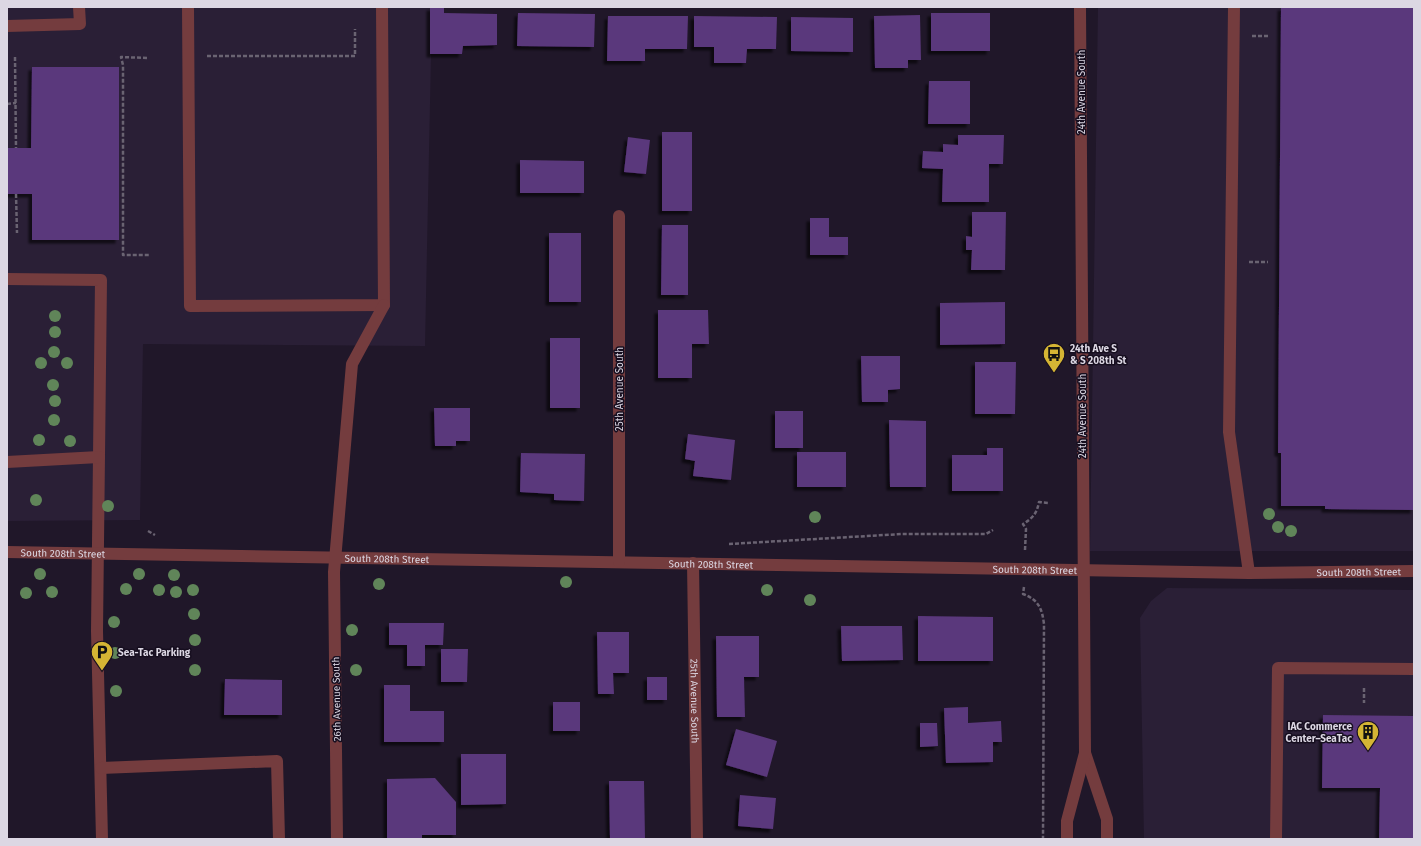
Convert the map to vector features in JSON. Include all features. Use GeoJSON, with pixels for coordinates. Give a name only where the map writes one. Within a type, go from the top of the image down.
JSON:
{"type":"FeatureCollection","features":[{"type":"Feature","properties":{"kind":"street"},"geometry":{"type":"LineString","coordinates":[[7,26],[80,24],[80,7]]}},
{"type":"Feature","properties":{"kind":"street"},"geometry":{"type":"LineString","coordinates":[[188,7],[190,306],[384,305],[382,7]]}},
{"type":"Feature","properties":{"kind":"street","name":"24th Avenue South"},"geometry":{"type":"LineString","coordinates":[[1067,839],[1067,821],[1084,753],[1080,7]]}},
{"type":"Feature","properties":{"kind":"street"},"geometry":{"type":"LineString","coordinates":[[1234,7],[1229,432],[1249,573]]}},
{"type":"Feature","properties":{"kind":"street","name":"25th Avenue South"},"geometry":{"type":"LineString","coordinates":[[619,562],[620,216]]}},
{"type":"Feature","properties":{"kind":"street"},"geometry":{"type":"LineString","coordinates":[[7,279],[101,280],[98,554],[102,839]]}},
{"type":"Feature","properties":{"kind":"street","name":"26th Avenue South"},"geometry":{"type":"LineString","coordinates":[[337,839],[334,558],[352,364],[384,305]]}},
{"type":"Feature","properties":{"kind":"street"},"geometry":{"type":"LineString","coordinates":[[7,462],[99,457]]}},
{"type":"Feature","properties":{"kind":"street","name":"South 208th Street"},"geometry":{"type":"LineString","coordinates":[[7,552],[1249,573],[1414,571]]}},
{"type":"Feature","properties":{"kind":"street","name":"25th Avenue South"},"geometry":{"type":"LineString","coordinates":[[693,563],[697,839]]}},
{"type":"Feature","properties":{"kind":"street"},"geometry":{"type":"LineString","coordinates":[[1276,839],[1278,668],[1414,669]]}},
{"type":"Feature","properties":{"kind":"street","name":"24th Avenue South"},"geometry":{"type":"LineString","coordinates":[[1084,753],[1107,819],[1107,839]]}},
{"type":"Feature","properties":{"kind":"street"},"geometry":{"type":"LineString","coordinates":[[100,768],[277,761],[279,839]]}},
{"type":"Feature","properties":{"kind":"path"},"geometry":{"type":"LineString","coordinates":[[206,56],[354,56],[355,29]]}},
{"type":"Feature","properties":{"kind":"path"},"geometry":{"type":"LineString","coordinates":[[1247,36],[1270,36]]}},
{"type":"Feature","properties":{"kind":"path"},"geometry":{"type":"LineString","coordinates":[[15,57],[16,148]]}},
{"type":"Feature","properties":{"kind":"path"},"geometry":{"type":"LineString","coordinates":[[147,58],[121,57],[123,66],[123,255],[150,255]]}},
{"type":"Feature","properties":{"kind":"path"},"geometry":{"type":"LineString","coordinates":[[7,104],[16,103]]}},
{"type":"Feature","properties":{"kind":"path"},"geometry":{"type":"LineString","coordinates":[[16,194],[17,233]]}},
{"type":"Feature","properties":{"kind":"path"},"geometry":{"type":"LineString","coordinates":[[1246,262],[1268,262]]}},
{"type":"Feature","properties":{"kind":"path"},"geometry":{"type":"LineString","coordinates":[[1026,529],[1023,524],[1030,520],[1036,513],[1039,502],[1048,504]]}},
{"type":"Feature","properties":{"kind":"path"},"geometry":{"type":"LineString","coordinates":[[721,544],[902,534],[986,534],[993,530]]}},
{"type":"Feature","properties":{"kind":"path"},"geometry":{"type":"LineString","coordinates":[[148,531],[158,536]]}},
{"type":"Feature","properties":{"kind":"path"},"geometry":{"type":"LineString","coordinates":[[1023,594],[1032,597],[1038,603],[1042,609],[1044,624],[1043,839]]}},
{"type":"Feature","properties":{"kind":"shaded area"},"geometry":{"type":"Polygon","coordinates":[[[7,7],[432,7],[425,346],[143,344],[140,520],[7,521],[7,7]]]}},
{"type":"Feature","properties":{"kind":"shaded area"},"geometry":{"type":"Polygon","coordinates":[[[1098,7],[1414,7],[1414,551],[1090,551],[1098,7]]]}},
{"type":"Feature","properties":{"kind":"shaded area"},"geometry":{"type":"Polygon","coordinates":[[[1167,588],[1414,590],[1414,839],[1144,839],[1140,618],[1151,601],[1167,588]]]}},
{"type":"Feature","properties":{"kind":"building"},"geometry":{"type":"Polygon","coordinates":[[[430,7],[444,7],[444,13],[497,14],[497,45],[463,46],[462,54],[430,54],[430,7]]]}},
{"type":"Feature","properties":{"kind":"building"},"geometry":{"type":"Polygon","coordinates":[[[1281,7],[1414,7],[1414,510],[1325,509],[1325,506],[1281,506],[1281,453],[1278,453],[1281,7]]]}},
{"type":"Feature","properties":{"kind":"building"},"geometry":{"type":"Polygon","coordinates":[[[518,13],[595,14],[594,47],[517,46],[518,13]]]}},
{"type":"Feature","properties":{"kind":"building"},"geometry":{"type":"Polygon","coordinates":[[[931,13],[990,13],[990,51],[931,51],[931,13]]]}},
{"type":"Feature","properties":{"kind":"building"},"geometry":{"type":"Polygon","coordinates":[[[920,15],[921,60],[908,60],[908,68],[875,68],[874,16],[920,15]]]}},
{"type":"Feature","properties":{"kind":"building"},"geometry":{"type":"Polygon","coordinates":[[[608,16],[688,16],[687,49],[645,49],[645,61],[607,61],[608,16]]]}},
{"type":"Feature","properties":{"kind":"building"},"geometry":{"type":"Polygon","coordinates":[[[694,16],[777,17],[776,49],[747,49],[746,63],[714,63],[714,47],[694,47],[694,16]]]}},
{"type":"Feature","properties":{"kind":"building"},"geometry":{"type":"Polygon","coordinates":[[[791,17],[853,18],[853,52],[791,51],[791,17]]]}},
{"type":"Feature","properties":{"kind":"building"},"geometry":{"type":"Polygon","coordinates":[[[32,67],[119,67],[119,240],[32,240],[32,194],[7,194],[7,148],[31,148],[32,67]]]}},
{"type":"Feature","properties":{"kind":"building"},"geometry":{"type":"Polygon","coordinates":[[[929,81],[970,81],[970,124],[928,124],[929,81]]]}},
{"type":"Feature","properties":{"kind":"building"},"geometry":{"type":"Polygon","coordinates":[[[662,132],[692,132],[692,211],[662,211],[662,132]]]}},
{"type":"Feature","properties":{"kind":"building"},"geometry":{"type":"Polygon","coordinates":[[[958,135],[1004,135],[1003,164],[989,164],[989,202],[942,202],[943,169],[922,168],[923,151],[943,152],[943,144],[958,145],[958,135]]]}},
{"type":"Feature","properties":{"kind":"building"},"geometry":{"type":"Polygon","coordinates":[[[628,137],[650,140],[646,174],[624,172],[628,137]]]}},
{"type":"Feature","properties":{"kind":"building"},"geometry":{"type":"Polygon","coordinates":[[[520,160],[584,161],[584,193],[520,193],[520,160]]]}},
{"type":"Feature","properties":{"kind":"building"},"geometry":{"type":"Polygon","coordinates":[[[972,212],[1006,212],[1005,270],[971,270],[972,250],[966,250],[966,236],[972,237],[972,212]]]}},
{"type":"Feature","properties":{"kind":"building"},"geometry":{"type":"Polygon","coordinates":[[[810,218],[829,218],[829,237],[848,237],[848,255],[810,255],[810,218]]]}},
{"type":"Feature","properties":{"kind":"building"},"geometry":{"type":"Polygon","coordinates":[[[662,225],[688,225],[688,295],[661,295],[662,225]]]}},
{"type":"Feature","properties":{"kind":"building"},"geometry":{"type":"Polygon","coordinates":[[[549,233],[581,233],[581,302],[549,302],[549,233]]]}},
{"type":"Feature","properties":{"kind":"building"},"geometry":{"type":"Polygon","coordinates":[[[1005,302],[1005,344],[940,345],[940,303],[1005,302]]]}},
{"type":"Feature","properties":{"kind":"building"},"geometry":{"type":"Polygon","coordinates":[[[658,310],[708,310],[709,344],[692,344],[692,378],[658,378],[658,310]]]}},
{"type":"Feature","properties":{"kind":"building"},"geometry":{"type":"Polygon","coordinates":[[[550,338],[580,338],[580,408],[550,408],[550,338]]]}},
{"type":"Feature","properties":{"kind":"building"},"geometry":{"type":"Polygon","coordinates":[[[861,356],[900,356],[900,389],[888,390],[888,402],[862,402],[861,356]]]}},
{"type":"Feature","properties":{"kind":"building"},"geometry":{"type":"Polygon","coordinates":[[[975,362],[1016,362],[1015,414],[975,414],[975,362]]]}},
{"type":"Feature","properties":{"kind":"building"},"geometry":{"type":"Polygon","coordinates":[[[434,408],[470,408],[470,441],[456,441],[456,446],[435,446],[434,408]]]}},
{"type":"Feature","properties":{"kind":"building"},"geometry":{"type":"Polygon","coordinates":[[[775,411],[803,411],[803,448],[775,448],[775,411]]]}},
{"type":"Feature","properties":{"kind":"building"},"geometry":{"type":"Polygon","coordinates":[[[889,420],[926,421],[926,487],[890,487],[889,420]]]}},
{"type":"Feature","properties":{"kind":"building"},"geometry":{"type":"Polygon","coordinates":[[[688,434],[735,440],[731,480],[693,476],[695,461],[685,459],[688,434]]]}},
{"type":"Feature","properties":{"kind":"building"},"geometry":{"type":"Polygon","coordinates":[[[987,448],[1003,448],[1003,491],[952,491],[952,455],[987,455],[987,448]]]}},
{"type":"Feature","properties":{"kind":"building"},"geometry":{"type":"Polygon","coordinates":[[[797,452],[846,452],[846,487],[797,487],[797,452]]]}},
{"type":"Feature","properties":{"kind":"building"},"geometry":{"type":"Polygon","coordinates":[[[521,453],[585,454],[584,501],[554,500],[554,494],[520,492],[521,453]]]}},
{"type":"Feature","properties":{"kind":"building"},"geometry":{"type":"Polygon","coordinates":[[[918,616],[993,617],[993,661],[918,661],[918,616]]]}},
{"type":"Feature","properties":{"kind":"building"},"geometry":{"type":"Polygon","coordinates":[[[389,623],[444,623],[443,645],[425,645],[425,666],[407,666],[407,645],[389,645],[389,623]]]}},
{"type":"Feature","properties":{"kind":"building"},"geometry":{"type":"Polygon","coordinates":[[[841,626],[902,626],[903,660],[842,661],[841,626]]]}},
{"type":"Feature","properties":{"kind":"building"},"geometry":{"type":"Polygon","coordinates":[[[597,632],[629,632],[629,673],[613,673],[614,694],[598,694],[597,632]]]}},
{"type":"Feature","properties":{"kind":"building"},"geometry":{"type":"Polygon","coordinates":[[[716,636],[759,636],[759,677],[744,677],[745,717],[717,717],[716,636]]]}},
{"type":"Feature","properties":{"kind":"building"},"geometry":{"type":"Polygon","coordinates":[[[441,649],[468,649],[467,682],[441,682],[441,649]]]}},
{"type":"Feature","properties":{"kind":"building"},"geometry":{"type":"Polygon","coordinates":[[[647,677],[667,677],[667,700],[647,700],[647,677]]]}},
{"type":"Feature","properties":{"kind":"building"},"geometry":{"type":"Polygon","coordinates":[[[225,679],[282,680],[282,715],[224,715],[225,679]]]}},
{"type":"Feature","properties":{"kind":"building"},"geometry":{"type":"Polygon","coordinates":[[[384,685],[410,685],[410,711],[444,711],[444,742],[384,742],[384,685]]]}},
{"type":"Feature","properties":{"kind":"building"},"geometry":{"type":"Polygon","coordinates":[[[553,702],[580,702],[580,731],[553,731],[553,702]]]}},
{"type":"Feature","properties":{"kind":"building"},"geometry":{"type":"Polygon","coordinates":[[[968,707],[968,723],[1001,721],[1002,742],[993,742],[993,762],[946,763],[944,708],[968,707]]]}},
{"type":"Feature","properties":{"kind":"building","name":"IAC Commerce Center–SeaTac"},"geometry":{"type":"Polygon","coordinates":[[[1323,715],[1414,716],[1414,839],[1379,839],[1380,788],[1322,788],[1323,715]]]}},
{"type":"Feature","properties":{"kind":"building"},"geometry":{"type":"Polygon","coordinates":[[[920,723],[937,723],[938,746],[920,747],[920,723]]]}},
{"type":"Feature","properties":{"kind":"building"},"geometry":{"type":"Polygon","coordinates":[[[736,729],[777,741],[767,777],[726,765],[736,729]]]}},
{"type":"Feature","properties":{"kind":"building"},"geometry":{"type":"Polygon","coordinates":[[[461,754],[506,754],[506,804],[461,805],[461,754]]]}},
{"type":"Feature","properties":{"kind":"building"},"geometry":{"type":"Polygon","coordinates":[[[435,778],[456,802],[456,835],[422,835],[422,839],[387,839],[387,779],[435,778]]]}},
{"type":"Feature","properties":{"kind":"building"},"geometry":{"type":"Polygon","coordinates":[[[609,781],[644,781],[645,839],[610,839],[609,781]]]}},
{"type":"Feature","properties":{"kind":"building"},"geometry":{"type":"Polygon","coordinates":[[[740,795],[776,798],[773,829],[738,826],[740,795]]]}},
{"type":"Feature","properties":{"kind":"place","name":"24th Ave S & S 208th St"},"geometry":{"type":"Point","coordinates":[1054,374]}},
{"type":"Feature","properties":{"kind":"place","name":"Sea-Tac Parking"},"geometry":{"type":"Point","coordinates":[102,672]}},
{"type":"Feature","properties":{"kind":"place","name":"IAC Commerce Center–SeaTac"},"geometry":{"type":"Point","coordinates":[1368,752]}}]}
